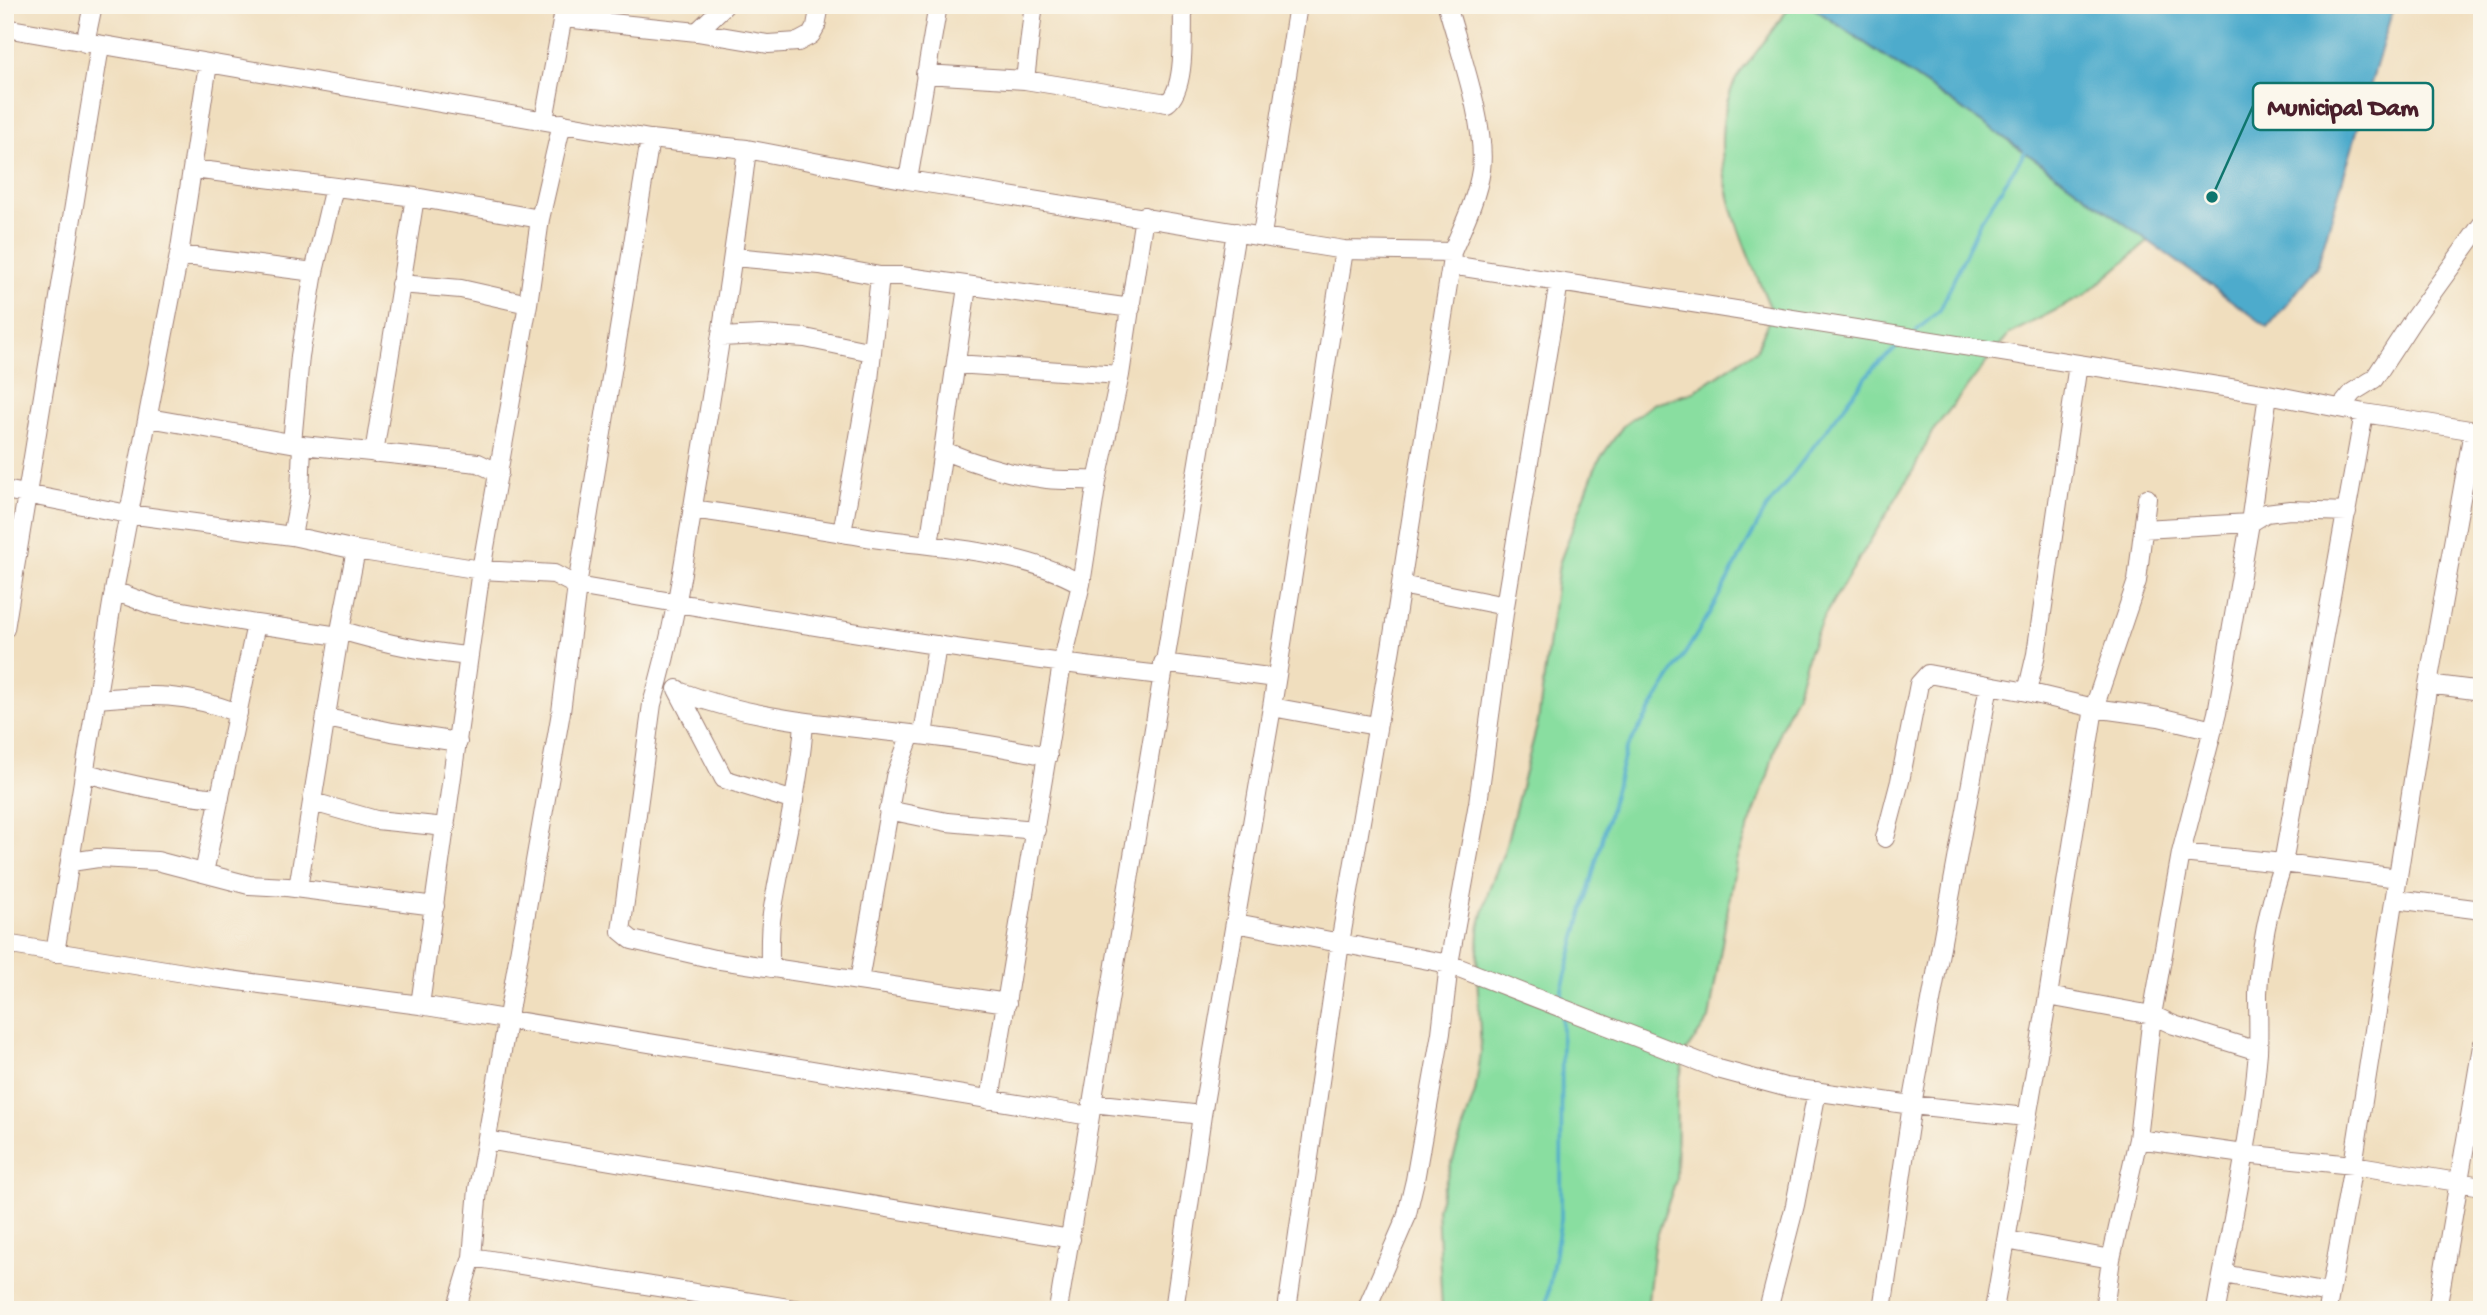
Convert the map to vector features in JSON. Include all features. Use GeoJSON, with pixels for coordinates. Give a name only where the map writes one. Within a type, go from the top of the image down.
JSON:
{"type":"FeatureCollection","features":[{"type":"Feature","properties":{"kind":"street"},"geometry":{"type":"LineString","coordinates":[[5,629],[28,495],[92,44],[93,5]]}},
{"type":"Feature","properties":{"kind":"street"},"geometry":{"type":"LineString","coordinates":[[697,32],[725,5]]}},
{"type":"Feature","properties":{"kind":"street"},"geometry":{"type":"LineString","coordinates":[[544,120],[564,12],[768,44],[798,42],[811,35],[816,26],[820,5]]}},
{"type":"Feature","properties":{"kind":"street"},"geometry":{"type":"LineString","coordinates":[[908,180],[938,5]]}},
{"type":"Feature","properties":{"kind":"street"},"geometry":{"type":"LineString","coordinates":[[1025,80],[1036,5]]}},
{"type":"Feature","properties":{"kind":"street"},"geometry":{"type":"LineString","coordinates":[[925,74],[1025,80],[1167,103],[1179,84],[1183,5]]}},
{"type":"Feature","properties":{"kind":"street"},"geometry":{"type":"LineString","coordinates":[[1262,235],[1298,5]]}},
{"type":"Feature","properties":{"kind":"street"},"geometry":{"type":"LineString","coordinates":[[1287,1310],[1340,943],[1401,585],[1452,259],[1481,171],[1482,143],[1447,5]]}},
{"type":"Feature","properties":{"kind":"street"},"geometry":{"type":"LineString","coordinates":[[5,29],[650,139],[747,149],[908,180],[1344,250],[1452,259],[1559,282],[2268,394],[2477,432],[2428,684],[2353,1165],[2328,1302],[2223,1274]]}},
{"type":"Feature","properties":{"kind":"street"},"geometry":{"type":"LineString","coordinates":[[55,953],[72,862],[114,591],[179,255],[208,64]]}},
{"type":"Feature","properties":{"kind":"street"},"geometry":{"type":"LineString","coordinates":[[420,1005],[481,570],[528,304],[540,219],[562,123]]}},
{"type":"Feature","properties":{"kind":"street"},"geometry":{"type":"LineString","coordinates":[[456,1310],[472,1257],[478,1189],[561,712],[577,586],[650,139]]}},
{"type":"Feature","properties":{"kind":"street"},"geometry":{"type":"LineString","coordinates":[[747,149],[734,257],[692,509],[661,673],[652,704],[621,931],[632,940],[714,958],[1007,1003]]}},
{"type":"Feature","properties":{"kind":"street"},"geometry":{"type":"LineString","coordinates":[[193,169],[415,197],[540,219]]}},
{"type":"Feature","properties":{"kind":"street"},"geometry":{"type":"LineString","coordinates":[[292,536],[300,494],[297,444],[300,356],[314,272],[334,187]]}},
{"type":"Feature","properties":{"kind":"street"},"geometry":{"type":"LineString","coordinates":[[374,453],[415,197]]}},
{"type":"Feature","properties":{"kind":"street"},"geometry":{"type":"LineString","coordinates":[[990,1100],[1062,664],[1081,584],[1097,481],[1120,375],[1144,216]]}},
{"type":"Feature","properties":{"kind":"street"},"geometry":{"type":"LineString","coordinates":[[2340,408],[2353,392],[2374,379],[2482,224]]}},
{"type":"Feature","properties":{"kind":"street"},"geometry":{"type":"LineString","coordinates":[[1058,1310],[1236,232]]}},
{"type":"Feature","properties":{"kind":"street"},"geometry":{"type":"LineString","coordinates":[[1174,1310],[1202,1115],[1272,707],[1344,250]]}},
{"type":"Feature","properties":{"kind":"street"},"geometry":{"type":"LineString","coordinates":[[179,255],[314,272]]}},
{"type":"Feature","properties":{"kind":"street"},"geometry":{"type":"LineString","coordinates":[[734,257],[820,265],[1131,308]]}},
{"type":"Feature","properties":{"kind":"street"},"geometry":{"type":"LineString","coordinates":[[842,533],[869,380],[880,275]]}},
{"type":"Feature","properties":{"kind":"street"},"geometry":{"type":"LineString","coordinates":[[1366,1310],[1406,1218],[1415,1180],[1478,803],[1505,606],[1559,282]]}},
{"type":"Feature","properties":{"kind":"street"},"geometry":{"type":"LineString","coordinates":[[400,284],[461,289],[528,304]]}},
{"type":"Feature","properties":{"kind":"street"},"geometry":{"type":"LineString","coordinates":[[929,545],[967,287]]}},
{"type":"Feature","properties":{"kind":"street"},"geometry":{"type":"LineString","coordinates":[[721,337],[761,335],[805,338],[872,352]]}},
{"type":"Feature","properties":{"kind":"street"},"geometry":{"type":"LineString","coordinates":[[956,364],[1120,375]]}},
{"type":"Feature","properties":{"kind":"street"},"geometry":{"type":"LineString","coordinates":[[2027,692],[2036,654],[2078,364]]}},
{"type":"Feature","properties":{"kind":"street"},"geometry":{"type":"LineString","coordinates":[[2104,1310],[2111,1259],[2138,1139],[2151,1015],[2181,853],[2213,730],[2250,523],[2268,394]]}},
{"type":"Feature","properties":{"kind":"street"},"geometry":{"type":"LineString","coordinates":[[2216,1310],[2244,1154],[2258,1051],[2258,991],[2262,946],[2271,899],[2283,863],[2364,413]]}},
{"type":"Feature","properties":{"kind":"street"},"geometry":{"type":"LineString","coordinates":[[149,418],[297,444],[478,463],[499,473]]}},
{"type":"Feature","properties":{"kind":"street"},"geometry":{"type":"LineString","coordinates":[[944,451],[966,460],[1022,475],[1045,479],[1097,481]]}},
{"type":"Feature","properties":{"kind":"street"},"geometry":{"type":"LineString","coordinates":[[5,490],[128,514],[292,536],[356,550],[481,570],[554,574],[577,586],[1062,664],[1276,678]]}},
{"type":"Feature","properties":{"kind":"street"},"geometry":{"type":"LineString","coordinates":[[1994,1310],[2094,708],[2137,581],[2147,498]]}},
{"type":"Feature","properties":{"kind":"street"},"geometry":{"type":"LineString","coordinates":[[692,509],[929,545],[1030,564],[1050,569],[1081,584]]}},
{"type":"Feature","properties":{"kind":"street"},"geometry":{"type":"LineString","coordinates":[[2143,529],[2250,523],[2266,513],[2291,510],[2347,512]]}},
{"type":"Feature","properties":{"kind":"street"},"geometry":{"type":"LineString","coordinates":[[298,888],[339,633],[356,550]]}},
{"type":"Feature","properties":{"kind":"street"},"geometry":{"type":"LineString","coordinates":[[1401,585],[1505,606]]}},
{"type":"Feature","properties":{"kind":"street"},"geometry":{"type":"LineString","coordinates":[[114,591],[155,606],[256,624],[339,633],[432,652],[469,656]]}},
{"type":"Feature","properties":{"kind":"street"},"geometry":{"type":"LineString","coordinates":[[204,873],[256,624]]}},
{"type":"Feature","properties":{"kind":"street"},"geometry":{"type":"LineString","coordinates":[[859,981],[895,777],[917,734],[937,645]]}},
{"type":"Feature","properties":{"kind":"street"},"geometry":{"type":"LineString","coordinates":[[661,673],[681,692],[724,779],[794,801]]}},
{"type":"Feature","properties":{"kind":"street"},"geometry":{"type":"LineString","coordinates":[[1885,838],[1900,781],[1916,695],[1923,676],[1932,673],[2213,730]]}},
{"type":"Feature","properties":{"kind":"street"},"geometry":{"type":"LineString","coordinates":[[2428,684],[2482,691]]}},
{"type":"Feature","properties":{"kind":"street"},"geometry":{"type":"LineString","coordinates":[[1882,1310],[1912,1105],[1989,685]]}},
{"type":"Feature","properties":{"kind":"street"},"geometry":{"type":"LineString","coordinates":[[681,692],[729,708],[804,722],[917,734],[1048,756]]}},
{"type":"Feature","properties":{"kind":"street"},"geometry":{"type":"LineString","coordinates":[[97,699],[148,694],[179,697],[207,701],[238,713]]}},
{"type":"Feature","properties":{"kind":"street"},"geometry":{"type":"LineString","coordinates":[[1272,707],[1377,726]]}},
{"type":"Feature","properties":{"kind":"street"},"geometry":{"type":"LineString","coordinates":[[327,718],[458,742]]}},
{"type":"Feature","properties":{"kind":"street"},"geometry":{"type":"LineString","coordinates":[[770,968],[771,916],[794,801],[804,722]]}},
{"type":"Feature","properties":{"kind":"street"},"geometry":{"type":"LineString","coordinates":[[86,773],[130,785],[220,798]]}},
{"type":"Feature","properties":{"kind":"street"},"geometry":{"type":"LineString","coordinates":[[313,802],[376,820],[446,827]]}},
{"type":"Feature","properties":{"kind":"street"},"geometry":{"type":"LineString","coordinates":[[888,810],[947,822],[1036,830]]}},
{"type":"Feature","properties":{"kind":"street"},"geometry":{"type":"LineString","coordinates":[[2181,853],[2398,878]]}},
{"type":"Feature","properties":{"kind":"street"},"geometry":{"type":"LineString","coordinates":[[72,862],[98,858],[157,861],[249,885],[298,888],[435,906]]}},
{"type":"Feature","properties":{"kind":"street"},"geometry":{"type":"LineString","coordinates":[[2396,899],[2482,910]]}},
{"type":"Feature","properties":{"kind":"street"},"geometry":{"type":"LineString","coordinates":[[1236,923],[1449,964],[1718,1069],[1785,1087],[1912,1105],[2026,1117]]}},
{"type":"Feature","properties":{"kind":"street"},"geometry":{"type":"LineString","coordinates":[[5,944],[215,978],[420,1005],[990,1100],[1202,1115]]}},
{"type":"Feature","properties":{"kind":"street"},"geometry":{"type":"LineString","coordinates":[[2048,996],[2151,1015],[2174,1025],[2258,1051]]}},
{"type":"Feature","properties":{"kind":"street"},"geometry":{"type":"LineString","coordinates":[[2437,1310],[2482,1046]]}},
{"type":"Feature","properties":{"kind":"street"},"geometry":{"type":"LineString","coordinates":[[1768,1310],[1797,1195],[1817,1091]]}},
{"type":"Feature","properties":{"kind":"street"},"geometry":{"type":"LineString","coordinates":[[487,1139],[1071,1239]]}},
{"type":"Feature","properties":{"kind":"street"},"geometry":{"type":"LineString","coordinates":[[2138,1139],[2244,1154],[2353,1165],[2482,1186]]}},
{"type":"Feature","properties":{"kind":"street"},"geometry":{"type":"LineString","coordinates":[[2006,1240],[2111,1259]]}},
{"type":"Feature","properties":{"kind":"street"},"geometry":{"type":"LineString","coordinates":[[472,1257],[801,1310]]}},
{"type":"Feature","properties":{"kind":"green space"},"geometry":{"type":"Polygon","coordinates":[[[1791,5],[1809,5],[2025,152],[2149,241],[2084,296],[2009,334],[1932,432],[1914,469],[1823,618],[1808,654],[1797,693],[1780,730],[1768,775],[1736,861],[1709,1019],[1685,1053],[1677,1092],[1676,1180],[1654,1245],[1647,1310],[1442,1310],[1437,1208],[1475,1092],[1481,1053],[1477,972],[1479,929],[1489,889],[1504,852],[1538,722],[1559,564],[1597,463],[1623,426],[1653,404],[1693,392],[1757,349],[1772,312],[1738,228],[1729,198],[1723,167],[1722,137],[1726,108],[1736,79],[1791,5]]]}},
{"type":"Feature","properties":{"kind":"water"},"geometry":{"type":"Polygon","coordinates":[[[1809,5],[2394,5],[2317,267],[2268,327],[2025,152],[1809,5]]]}},
{"type":"Feature","properties":{"kind":"waterway"},"geometry":{"type":"LineString","coordinates":[[1916,331],[1940,310],[1980,222],[2027,149]]}},
{"type":"Feature","properties":{"kind":"waterway"},"geometry":{"type":"LineString","coordinates":[[1562,1003],[1562,989],[1626,750],[1708,616],[1766,509],[1874,367],[1902,343]]}},
{"type":"Feature","properties":{"kind":"waterway"},"geometry":{"type":"LineString","coordinates":[[1545,1310],[1561,1219],[1562,1014]]}},
{"type":"Feature","properties":{"kind":"place","name":"Municipal Dam"},"geometry":{"type":"Point","coordinates":[2212,197]}}]}
